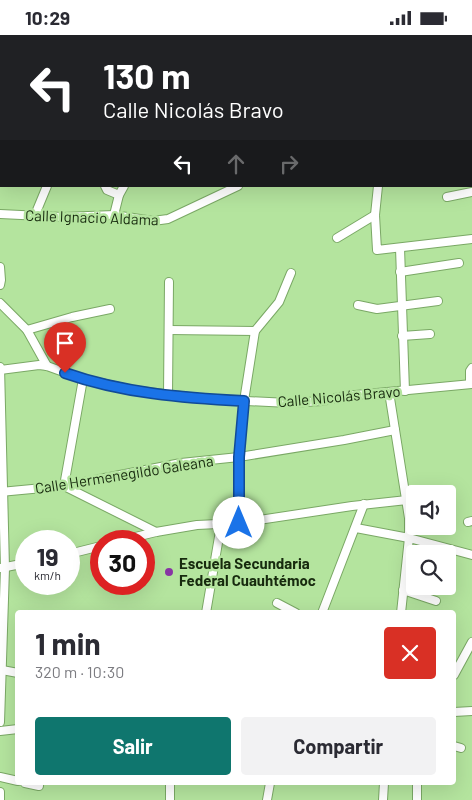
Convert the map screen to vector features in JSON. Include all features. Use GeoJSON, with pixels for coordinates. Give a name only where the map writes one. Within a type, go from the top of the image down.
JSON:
{"type":"FeatureCollection","features":[{"type":"Feature","properties":{"kind":"street"},"geometry":{"type":"LineString","coordinates":[[35,215],[47,187]]}},
{"type":"Feature","properties":{"kind":"street"},"geometry":{"type":"LineString","coordinates":[[106,187],[107,190],[119,195]]}},
{"type":"Feature","properties":{"kind":"street"},"geometry":{"type":"LineString","coordinates":[[114,215],[119,195],[123,187]]}},
{"type":"Feature","properties":{"kind":"street","name":"Calle Ignacio Aldama"},"geometry":{"type":"LineString","coordinates":[[0,214],[63,217],[114,215],[152,221],[168,219],[236,187]]}},
{"type":"Feature","properties":{"kind":"street"},"geometry":{"type":"LineString","coordinates":[[378,187],[375,215],[377,250],[472,239]]}},
{"type":"Feature","properties":{"kind":"street"},"geometry":{"type":"LineString","coordinates":[[447,197],[472,192]]}},
{"type":"Feature","properties":{"kind":"street"},"geometry":{"type":"LineString","coordinates":[[337,239],[375,215]]}},
{"type":"Feature","properties":{"kind":"street"},"geometry":{"type":"LineString","coordinates":[[400,248],[405,391]]}},
{"type":"Feature","properties":{"kind":"street"},"geometry":{"type":"LineString","coordinates":[[400,272],[459,263]]}},
{"type":"Feature","properties":{"kind":"street"},"geometry":{"type":"LineString","coordinates":[[0,267],[0,285]]}},
{"type":"Feature","properties":{"kind":"street"},"geometry":{"type":"LineString","coordinates":[[239,523],[239,457],[244,401],[255,331],[280,302],[291,273]]}},
{"type":"Feature","properties":{"kind":"street"},"geometry":{"type":"LineString","coordinates":[[168,395],[169,282]]}},
{"type":"Feature","properties":{"kind":"street"},"geometry":{"type":"LineString","coordinates":[[358,305],[377,309],[438,301]]}},
{"type":"Feature","properties":{"kind":"street"},"geometry":{"type":"LineString","coordinates":[[0,303],[27,331],[47,366]]}},
{"type":"Feature","properties":{"kind":"street"},"geometry":{"type":"LineString","coordinates":[[27,331],[72,317],[110,309]]}},
{"type":"Feature","properties":{"kind":"street"},"geometry":{"type":"LineString","coordinates":[[169,330],[255,331]]}},
{"type":"Feature","properties":{"kind":"street"},"geometry":{"type":"LineString","coordinates":[[402,336],[430,334]]}},
{"type":"Feature","properties":{"kind":"street"},"geometry":{"type":"LineString","coordinates":[[0,365],[2,492],[2,670],[0,722]]}},
{"type":"Feature","properties":{"kind":"street","name":"Calle Nicolás Bravo"},"geometry":{"type":"LineString","coordinates":[[0,370],[31,365],[47,366],[83,379],[132,390],[168,395],[289,403],[471,384]]}},
{"type":"Feature","properties":{"kind":"street"},"geometry":{"type":"LineString","coordinates":[[471,384],[470,371],[472,368]]}},
{"type":"Feature","properties":{"kind":"street"},"geometry":{"type":"LineString","coordinates":[[83,379],[64,486],[156,532],[197,525],[239,523],[364,504],[406,500]]}},
{"type":"Feature","properties":{"kind":"street"},"geometry":{"type":"LineString","coordinates":[[389,393],[406,489]]}},
{"type":"Feature","properties":{"kind":"street","name":"Calle Hermenegildo Galeana"},"geometry":{"type":"LineString","coordinates":[[2,492],[64,486],[181,463],[239,457],[344,440],[395,429]]}},
{"type":"Feature","properties":{"kind":"street"},"geometry":{"type":"LineString","coordinates":[[323,610],[356,529],[364,504]]}},
{"type":"Feature","properties":{"kind":"street"},"geometry":{"type":"LineString","coordinates":[[206,610],[220,525]]}},
{"type":"Feature","properties":{"kind":"street"},"geometry":{"type":"LineString","coordinates":[[356,529],[409,538],[472,555]]}},
{"type":"Feature","properties":{"kind":"street"},"geometry":{"type":"LineString","coordinates":[[401,610],[409,535]]}},
{"type":"Feature","properties":{"kind":"street"},"geometry":{"type":"LineString","coordinates":[[2,568],[15,565]]}},
{"type":"Feature","properties":{"kind":"street"},"geometry":{"type":"LineString","coordinates":[[403,590],[436,601]]}},
{"type":"Feature","properties":{"kind":"street"},"geometry":{"type":"LineString","coordinates":[[277,603],[290,610]]}},
{"type":"Feature","properties":{"kind":"street"},"geometry":{"type":"LineString","coordinates":[[456,671],[472,642]]}},
{"type":"Feature","properties":{"kind":"street"},"geometry":{"type":"LineString","coordinates":[[2,670],[15,672]]}},
{"type":"Feature","properties":{"kind":"street"},"geometry":{"type":"LineString","coordinates":[[456,712],[472,711]]}},
{"type":"Feature","properties":{"kind":"street"},"geometry":{"type":"LineString","coordinates":[[0,731],[15,729]]}},
{"type":"Feature","properties":{"kind":"street"},"geometry":{"type":"LineString","coordinates":[[0,777],[15,780]]}},
{"type":"Feature","properties":{"kind":"street"},"geometry":{"type":"LineString","coordinates":[[170,785],[170,800]]}},
{"type":"Feature","properties":{"kind":"street"},"geometry":{"type":"LineString","coordinates":[[267,800],[270,785]]}},
{"type":"Feature","properties":{"kind":"street"},"geometry":{"type":"LineString","coordinates":[[383,800],[384,785]]}},
{"type":"Feature","properties":{"kind":"street"},"geometry":{"type":"LineString","coordinates":[[417,785],[417,800]]}},
{"type":"Feature","properties":{"kind":"street"},"geometry":{"type":"LineString","coordinates":[[0,792],[0,800]]}},
{"type":"Feature","properties":{"kind":"place","name":"Escuela Secundaria Federal Cuauhtémoc"},"geometry":{"type":"Point","coordinates":[169,572]}},
{"type":"Feature","properties":{"kind":"route"},"geometry":{"type":"LineString","coordinates":[[65,373],[132,390],[206,399],[244,401],[239,457],[239,523]]}}]}
